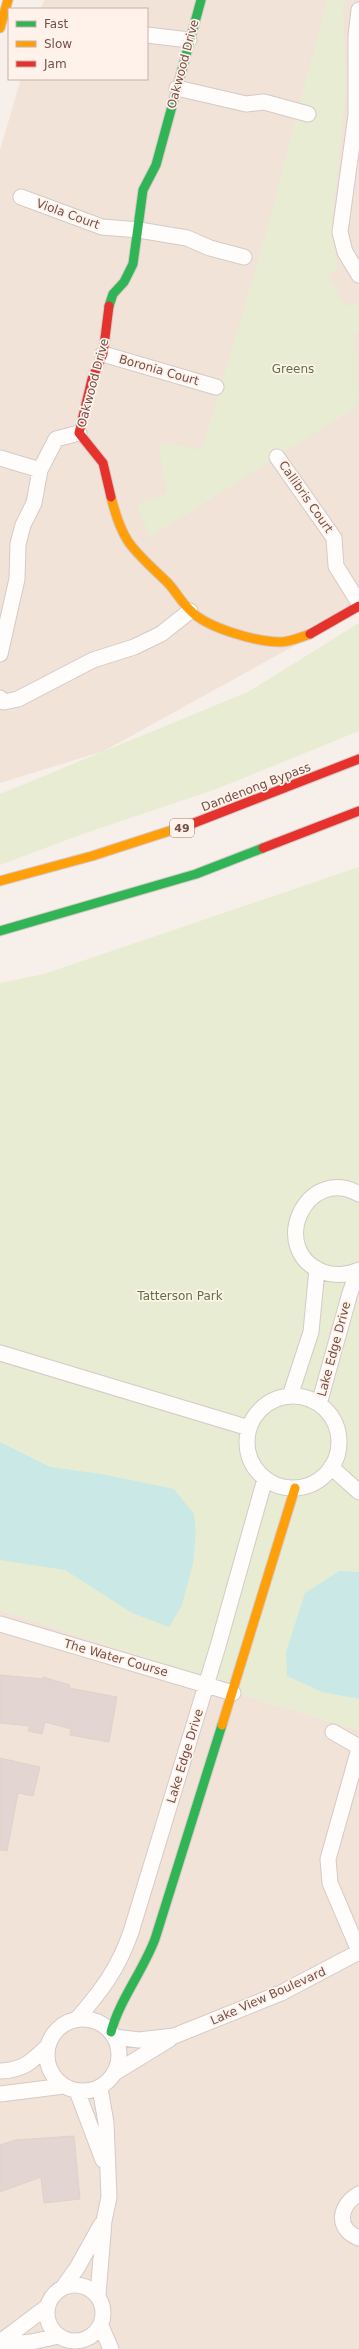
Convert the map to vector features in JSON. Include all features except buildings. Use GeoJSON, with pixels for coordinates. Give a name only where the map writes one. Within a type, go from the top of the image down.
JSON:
{"type":"FeatureCollection","features":[{"type":"Feature","properties":{"kind":"main road"},"geometry":{"type":"LineString","coordinates":[[0,28],[8,0]]}},
{"type":"Feature","properties":{"kind":"main road","name":"Oakwood Drive"},"geometry":{"type":"LineString","coordinates":[[201,0],[156,165],[143,190],[139,230],[133,264],[124,282],[113,294],[107,312],[103,354],[92,379],[79,433],[103,462],[123,535],[136,554],[168,583],[190,611],[205,622],[258,640],[282,642],[310,634],[359,605]]}},
{"type":"Feature","properties":{"kind":"main road","name":"Dandenong Bypass"},"geometry":{"type":"LineString","coordinates":[[0,881],[89,857],[168,832],[271,795],[359,759]]}},
{"type":"Feature","properties":{"kind":"main road"},"geometry":{"type":"LineString","coordinates":[[0,931],[196,874],[359,811]]}},
{"type":"Feature","properties":{"kind":"main road"},"geometry":{"type":"LineString","coordinates":[[113,2034],[118,2007],[139,1975],[156,1936],[233,1693],[295,1488]]}},
{"type":"Feature","properties":{"kind":"street"},"geometry":{"type":"LineString","coordinates":[[359,10],[356,36],[356,115],[340,232],[346,252],[359,275]]}},
{"type":"Feature","properties":{"kind":"street"},"geometry":{"type":"LineString","coordinates":[[148,35],[189,40]]}},
{"type":"Feature","properties":{"kind":"street"},"geometry":{"type":"LineString","coordinates":[[177,88],[246,104],[264,102],[308,114]]}},
{"type":"Feature","properties":{"kind":"street","name":"Viola Court"},"geometry":{"type":"LineString","coordinates":[[21,197],[102,227],[139,230],[187,238],[210,248],[244,257]]}},
{"type":"Feature","properties":{"kind":"street","name":"Boronia Court"},"geometry":{"type":"LineString","coordinates":[[103,354],[216,386]]}},
{"type":"Feature","properties":{"kind":"street"},"geometry":{"type":"LineString","coordinates":[[0,654],[5,610],[17,579],[18,544],[23,525],[34,503],[40,470],[56,439],[79,433]]}},
{"type":"Feature","properties":{"kind":"street","name":"Callibris Court"},"geometry":{"type":"LineString","coordinates":[[277,457],[334,538],[336,566],[359,605]]}},
{"type":"Feature","properties":{"kind":"street"},"geometry":{"type":"LineString","coordinates":[[0,458],[40,470]]}},
{"type":"Feature","properties":{"kind":"street"},"geometry":{"type":"LineString","coordinates":[[1,702],[18,700],[93,660],[134,647],[161,634],[190,611]]}},
{"type":"Feature","properties":{"kind":"street"},"geometry":{"type":"LineString","coordinates":[[358,1270],[339,1275],[317,1269],[306,1261],[298,1249],[295,1235],[296,1220],[302,1207],[312,1197],[324,1190],[338,1188],[359,1194]]}},
{"type":"Feature","properties":{"kind":"street"},"geometry":{"type":"LineString","coordinates":[[290,1396],[311,1332],[317,1269]]}},
{"type":"Feature","properties":{"kind":"street","name":"Lake Edge Drive"},"geometry":{"type":"LineString","coordinates":[[319,1404],[358,1270]]}},
{"type":"Feature","properties":{"kind":"street"},"geometry":{"type":"LineString","coordinates":[[0,1353],[249,1428]]}},
{"type":"Feature","properties":{"kind":"street"},"geometry":{"type":"LineString","coordinates":[[290,1396],[300,1396],[319,1404],[334,1422],[338,1433],[339,1445],[332,1467],[322,1478],[309,1485],[295,1488],[279,1486],[265,1479],[255,1469],[249,1456],[247,1442],[249,1428],[255,1416],[264,1406],[276,1399],[290,1396]]}},
{"type":"Feature","properties":{"kind":"street"},"geometry":{"type":"LineString","coordinates":[[332,1467],[359,1492]]}},
{"type":"Feature","properties":{"kind":"street","name":"Lake Edge Drive"},"geometry":{"type":"LineString","coordinates":[[77,2019],[105,1986],[124,1952],[206,1684],[265,1479]]}},
{"type":"Feature","properties":{"kind":"street","name":"The Water Course"},"geometry":{"type":"LineString","coordinates":[[0,1624],[233,1693]]}},
{"type":"Feature","properties":{"kind":"street"},"geometry":{"type":"LineString","coordinates":[[333,1732],[359,1748],[328,1860],[330,1883],[359,1952]]}},
{"type":"Feature","properties":{"kind":"street","name":"Lake View Boulevard"},"geometry":{"type":"LineString","coordinates":[[116,2072],[174,2036],[281,1993],[359,1952]]}},
{"type":"Feature","properties":{"kind":"street"},"geometry":{"type":"LineString","coordinates":[[0,2071],[13,2070],[26,2066],[48,2046],[59,2028],[77,2019],[96,2021],[113,2034],[119,2055],[116,2072],[100,2088],[88,2092],[70,2089],[0,2094]]}},
{"type":"Feature","properties":{"kind":"street","name":"Lake View Boulevard"},"geometry":{"type":"LineString","coordinates":[[113,2034],[140,2040],[174,2036]]}},
{"type":"Feature","properties":{"kind":"street"},"geometry":{"type":"LineString","coordinates":[[48,2046],[47,2058],[49,2069],[55,2079],[70,2089],[106,2168]]}},
{"type":"Feature","properties":{"kind":"street"},"geometry":{"type":"LineString","coordinates":[[98,2295],[104,2221],[109,2197],[106,2168],[106,2123],[100,2088]]}},
{"type":"Feature","properties":{"kind":"street"},"geometry":{"type":"LineString","coordinates":[[359,2194],[348,2201],[343,2214],[346,2228],[351,2234],[359,2238]]}},
{"type":"Feature","properties":{"kind":"street"},"geometry":{"type":"LineString","coordinates":[[83,2349],[63,2338],[49,2323],[48,2306],[51,2298],[64,2286],[86,2254],[104,2221]]}},
{"type":"Feature","properties":{"kind":"street"},"geometry":{"type":"LineString","coordinates":[[64,2286],[79,2284],[93,2290],[98,2295],[104,2310],[101,2326],[111,2349]]}},
{"type":"Feature","properties":{"kind":"street"},"geometry":{"type":"LineString","coordinates":[[0,2343],[48,2306]]}},
{"type":"Feature","properties":{"kind":"street"},"geometry":{"type":"LineString","coordinates":[[0,2343],[63,2338],[77,2342],[87,2339],[101,2326]]}},
{"type":"Feature","properties":{"kind":"shaded area"},"geometry":{"type":"Polygon","coordinates":[[[44,0],[359,0],[359,610],[104,751],[0,783],[0,150],[21,80],[148,80],[148,8],[41,8],[44,0]]]}},
{"type":"Feature","properties":{"kind":"shaded area"},"geometry":{"type":"Polygon","coordinates":[[[0,1610],[180,1669],[256,1699],[359,1730],[359,2349],[0,2349],[0,1610]]]}},
{"type":"Feature","properties":{"kind":"green space","name":"Greens"},"geometry":{"type":"Polygon","coordinates":[[[327,0],[345,0],[343,10],[346,89],[332,221],[337,269],[328,276],[345,306],[359,303],[359,334],[356,334],[359,405],[150,537],[137,505],[166,493],[160,454],[162,442],[202,450],[266,233],[327,0]]]}},
{"type":"Feature","properties":{"kind":"green space"},"geometry":{"type":"Polygon","coordinates":[[[359,623],[359,731],[219,788],[77,836],[0,865],[0,794],[248,692],[359,623]]]}},
{"type":"Feature","properties":{"kind":"green space","name":"Tatterson Park"},"geometry":{"type":"Polygon","coordinates":[[[359,867],[359,1730],[256,1699],[180,1669],[0,1610],[0,983],[44,974],[359,867]]]}},
{"type":"Feature","properties":{"kind":"water"},"geometry":{"type":"Polygon","coordinates":[[[0,1442],[50,1467],[101,1474],[174,1489],[194,1514],[196,1533],[193,1564],[182,1605],[169,1627],[132,1613],[65,1570],[0,1560],[0,1442]]]}},
{"type":"Feature","properties":{"kind":"water"},"geometry":{"type":"Polygon","coordinates":[[[339,1571],[359,1572],[359,1699],[322,1692],[287,1676],[286,1652],[305,1593],[339,1571]]]}},
{"type":"Feature","properties":{"kind":"traffic: fast"},"geometry":{"type":"LineString","coordinates":[[109,306],[113,294],[124,282],[133,264],[143,190],[156,165],[201,0]]}},
{"type":"Feature","properties":{"kind":"traffic: fast"},"geometry":{"type":"LineString","coordinates":[[0,931],[196,874],[263,848]]}},
{"type":"Feature","properties":{"kind":"traffic: fast"},"geometry":{"type":"LineString","coordinates":[[111,2032],[120,2008],[155,1939],[222,1725]]}},
{"type":"Feature","properties":{"kind":"traffic: slow"},"geometry":{"type":"LineString","coordinates":[[0,28],[8,0]]}},
{"type":"Feature","properties":{"kind":"traffic: slow"},"geometry":{"type":"LineString","coordinates":[[111,497],[120,526],[131,545],[167,582],[187,607],[198,617],[232,633],[259,640],[284,642],[310,634]]}},
{"type":"Feature","properties":{"kind":"traffic: slow"},"geometry":{"type":"LineString","coordinates":[[0,881],[92,856],[194,823]]}},
{"type":"Feature","properties":{"kind":"traffic: slow"},"geometry":{"type":"LineString","coordinates":[[222,1725],[295,1488]]}},
{"type":"Feature","properties":{"kind":"traffic: jam"},"geometry":{"type":"LineString","coordinates":[[109,306],[103,354],[92,379],[79,433],[103,463],[111,497]]}},
{"type":"Feature","properties":{"kind":"traffic: jam"},"geometry":{"type":"LineString","coordinates":[[310,634],[359,606]]}},
{"type":"Feature","properties":{"kind":"traffic: jam"},"geometry":{"type":"LineString","coordinates":[[194,823],[359,759]]}},
{"type":"Feature","properties":{"kind":"traffic: jam"},"geometry":{"type":"LineString","coordinates":[[263,848],[359,811]]}}]}
